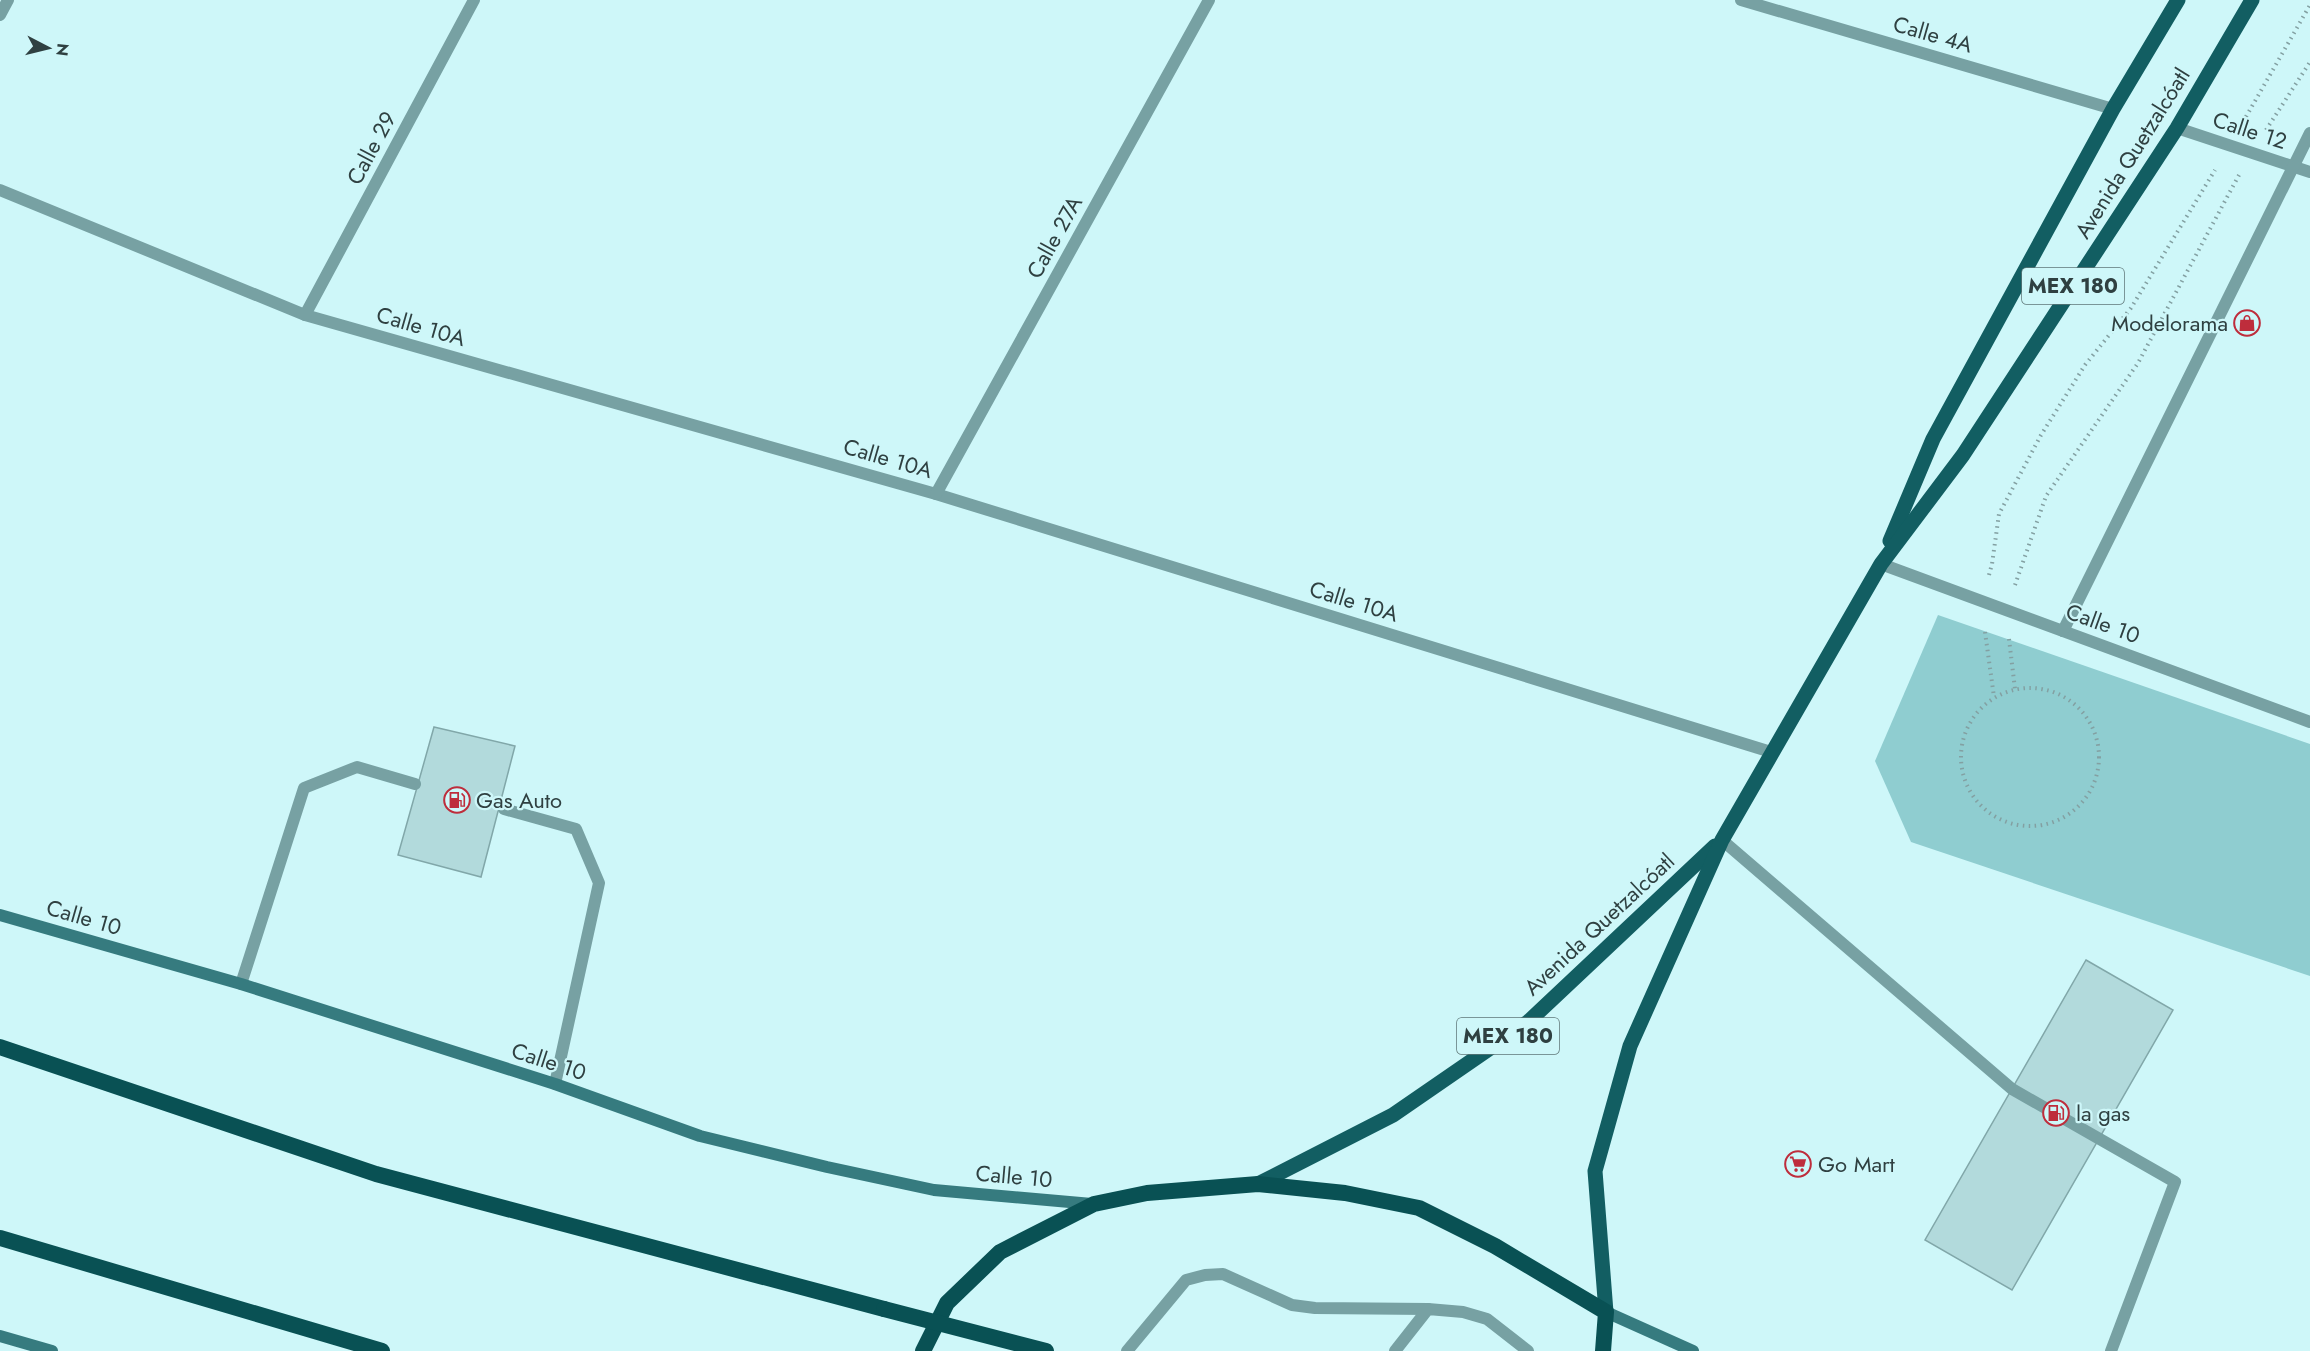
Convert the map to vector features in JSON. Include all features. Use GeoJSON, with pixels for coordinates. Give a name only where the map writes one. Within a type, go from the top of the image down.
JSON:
{"type":"FeatureCollection","features":[{"type":"Feature","properties":{"kind":"highway"},"geometry":{"type":"LineString","coordinates":[[0,1047],[376,1174],[1046,1351]]}},
{"type":"Feature","properties":{"kind":"highway"},"geometry":{"type":"LineString","coordinates":[[923,1351],[947,1303],[1000,1252],[1094,1204],[1147,1193],[1258,1184],[1344,1192],[1419,1208],[1495,1246],[1606,1312],[1603,1351]]}},
{"type":"Feature","properties":{"kind":"highway"},"geometry":{"type":"LineString","coordinates":[[0,1238],[382,1351]]}},
{"type":"Feature","properties":{"kind":"main road","name":"Avenida Quetzalcóatl"},"geometry":{"type":"LineString","coordinates":[[1881,564],[1933,439],[2113,109],[2178,0]]}},
{"type":"Feature","properties":{"kind":"main road","name":"Avenida Quetzalcóatl"},"geometry":{"type":"LineString","coordinates":[[1606,1312],[1595,1171],[1630,1046],[1722,840],[1881,564],[1963,455],[2177,128],[2252,0]]}},
{"type":"Feature","properties":{"kind":"main road","name":"Avenida Quetzalcóatl"},"geometry":{"type":"LineString","coordinates":[[1258,1184],[1393,1115],[1528,1022],[1722,840]]}},
{"type":"Feature","properties":{"kind":"main road","name":"Calle 10"},"geometry":{"type":"LineString","coordinates":[[0,915],[242,984],[555,1084],[700,1136],[826,1167],[934,1190],[1094,1204]]}},
{"type":"Feature","properties":{"kind":"main road"},"geometry":{"type":"LineString","coordinates":[[1606,1312],[1693,1351]]}},
{"type":"Feature","properties":{"kind":"main road"},"geometry":{"type":"LineString","coordinates":[[0,1336],[52,1351]]}},
{"type":"Feature","properties":{"kind":"street"},"geometry":{"type":"LineString","coordinates":[[0,15],[8,0]]}},
{"type":"Feature","properties":{"kind":"street","name":"Calle 29"},"geometry":{"type":"LineString","coordinates":[[305,315],[474,0]]}},
{"type":"Feature","properties":{"kind":"street","name":"Calle 27A"},"geometry":{"type":"LineString","coordinates":[[936,494],[1209,0]]}},
{"type":"Feature","properties":{"kind":"street","name":"Calle 4A"},"geometry":{"type":"LineString","coordinates":[[1741,0],[2113,109]]}},
{"type":"Feature","properties":{"kind":"street","name":"Calle 12"},"geometry":{"type":"LineString","coordinates":[[2177,128],[2310,172]]}},
{"type":"Feature","properties":{"kind":"street"},"geometry":{"type":"LineString","coordinates":[[2063,631],[2310,133]]}},
{"type":"Feature","properties":{"kind":"street","name":"Calle 10A"},"geometry":{"type":"LineString","coordinates":[[0,190],[305,315],[936,494],[1772,752]]}},
{"type":"Feature","properties":{"kind":"street","name":"Calle 10"},"geometry":{"type":"LineString","coordinates":[[1881,564],[2310,722]]}},
{"type":"Feature","properties":{"kind":"street"},"geometry":{"type":"LineString","coordinates":[[242,984],[304,788],[357,767],[415,784]]}},
{"type":"Feature","properties":{"kind":"street"},"geometry":{"type":"LineString","coordinates":[[504,809],[576,829],[599,883],[555,1084]]}},
{"type":"Feature","properties":{"kind":"street"},"geometry":{"type":"LineString","coordinates":[[1722,840],[2012,1089],[2175,1182],[2111,1351]]}},
{"type":"Feature","properties":{"kind":"street"},"geometry":{"type":"LineString","coordinates":[[1127,1351],[1186,1280],[1205,1275],[1222,1274],[1292,1305],[1315,1308],[1428,1309],[1463,1312],[1486,1319],[1528,1351]]}},
{"type":"Feature","properties":{"kind":"street"},"geometry":{"type":"LineString","coordinates":[[1395,1351],[1428,1309]]}},
{"type":"Feature","properties":{"kind":"path"},"geometry":{"type":"LineString","coordinates":[[1994,697],[1980,600],[1992,564],[1999,514],[2036,445],[2085,365],[2131,308],[2230,145],[2310,5]]}},
{"type":"Feature","properties":{"kind":"path"},"geometry":{"type":"LineString","coordinates":[[2014,689],[2006,610],[2046,496],[2138,363],[2252,153],[2310,62]]}},
{"type":"Feature","properties":{"kind":"path"},"geometry":{"type":"LineString","coordinates":[[2037,688],[2058,694],[2076,705],[2090,723],[2098,744],[2098,766],[2091,789],[2077,808],[2057,821],[2034,827],[2009,824],[1988,814],[1972,796],[1962,774],[1961,752],[1966,730],[1978,712],[1994,697],[2014,689],[2037,688]]}},
{"type":"Feature","properties":{"kind":"shaded area"},"geometry":{"type":"Polygon","coordinates":[[[1938,615],[2310,744],[2310,976],[1911,842],[1875,761],[1938,615]]]}},
{"type":"Feature","properties":{"kind":"building","name":"Gas Auto"},"geometry":{"type":"Polygon","coordinates":[[[434,727],[515,746],[481,877],[398,855],[434,727]]]}},
{"type":"Feature","properties":{"kind":"building","name":"la gas"},"geometry":{"type":"Polygon","coordinates":[[[2086,960],[2173,1010],[2012,1290],[1925,1240],[2086,960]]]}},
{"type":"Feature","properties":{"kind":"place","name":"Modelorama"},"geometry":{"type":"Point","coordinates":[2247,323]}},
{"type":"Feature","properties":{"kind":"place","name":"Gas Auto"},"geometry":{"type":"Point","coordinates":[457,800]}},
{"type":"Feature","properties":{"kind":"place","name":"la gas"},"geometry":{"type":"Point","coordinates":[2056,1113]}},
{"type":"Feature","properties":{"kind":"place","name":"Go Mart"},"geometry":{"type":"Point","coordinates":[1798,1164]}}]}
